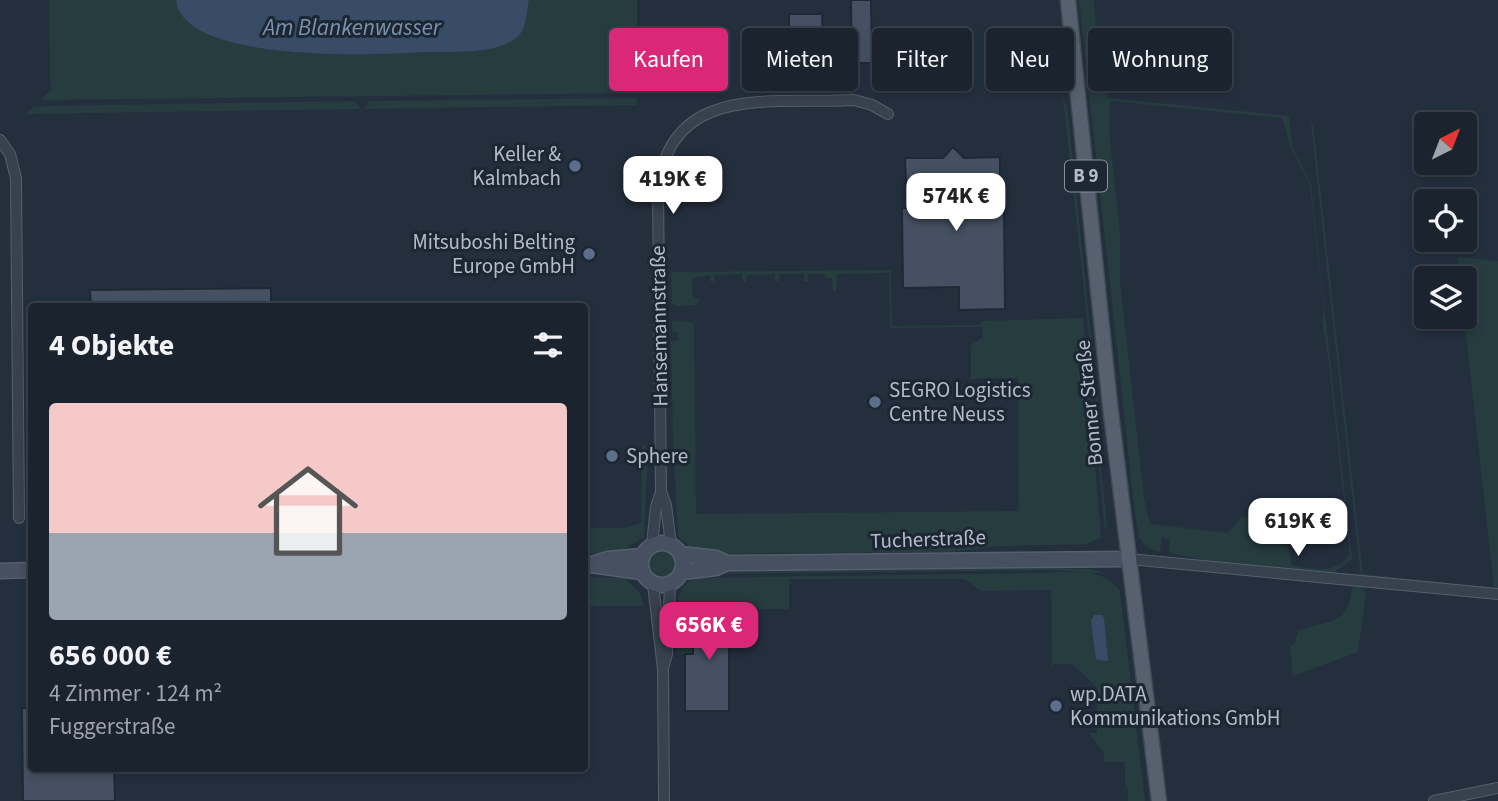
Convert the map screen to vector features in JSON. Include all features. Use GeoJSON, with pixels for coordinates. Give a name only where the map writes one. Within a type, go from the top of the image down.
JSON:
{"type":"FeatureCollection","features":[{"type":"Feature","properties":{"kind":"main road","name":"Bonner Straße"},"geometry":{"type":"LineString","coordinates":[[1068,0],[1129,559],[1159,801]]}},
{"type":"Feature","properties":{"kind":"main road"},"geometry":{"type":"LineString","coordinates":[[588,564],[607,569],[641,572],[653,584],[670,584],[682,572],[676,550],[652,544],[642,556],[641,572]]}},
{"type":"Feature","properties":{"kind":"main road","name":"Tucherstraße"},"geometry":{"type":"LineString","coordinates":[[676,550],[716,558],[727,563]]}},
{"type":"Feature","properties":{"kind":"main road"},"geometry":{"type":"LineString","coordinates":[[588,564],[642,556]]}},
{"type":"Feature","properties":{"kind":"main road","name":"Tucherstraße"},"geometry":{"type":"LineString","coordinates":[[682,572],[716,568],[727,563],[1129,559]]}},
{"type":"Feature","properties":{"kind":"main road"},"geometry":{"type":"LineString","coordinates":[[0,571],[28,570]]}},
{"type":"Feature","properties":{"kind":"street","name":"Hansemannstraße"},"geometry":{"type":"LineString","coordinates":[[652,544],[656,507],[661,492],[657,199],[659,180],[670,147],[696,119],[731,104],[854,100],[872,105],[888,114]]}},
{"type":"Feature","properties":{"kind":"street"},"geometry":{"type":"LineString","coordinates":[[0,140],[10,154],[16,178],[19,519]]}},
{"type":"Feature","properties":{"kind":"street","name":"Hansemannstraße"},"geometry":{"type":"LineString","coordinates":[[661,492],[676,550]]}},
{"type":"Feature","properties":{"kind":"street"},"geometry":{"type":"LineString","coordinates":[[1129,559],[1498,594]]}},
{"type":"Feature","properties":{"kind":"street"},"geometry":{"type":"LineString","coordinates":[[653,584],[663,669],[664,801]]}},
{"type":"Feature","properties":{"kind":"street"},"geometry":{"type":"LineString","coordinates":[[663,669],[667,654],[670,584]]}},
{"type":"Feature","properties":{"kind":"street"},"geometry":{"type":"LineString","coordinates":[[1434,801],[1498,788]]}},
{"type":"Feature","properties":{"kind":"green space"},"geometry":{"type":"Polygon","coordinates":[[[49,0],[176,0],[176,5],[478,50],[516,37],[523,24],[529,0],[637,0],[637,28],[609,28],[609,91],[637,93],[41,99],[52,89],[49,0]]]}},
{"type":"Feature","properties":{"kind":"green space"},"geometry":{"type":"Polygon","coordinates":[[[1079,0],[1094,0],[1096,28],[1088,28],[1088,83],[1079,0]]]}},
{"type":"Feature","properties":{"kind":"green space"},"geometry":{"type":"Polygon","coordinates":[[[1089,91],[1106,91],[1108,98],[1289,116],[1292,145],[1311,186],[1352,559],[1332,574],[1203,560],[1169,553],[1170,539],[1162,538],[1160,552],[1146,547],[1139,537],[1089,91]],[[1110,101],[1109,131],[1120,233],[1120,282],[1144,497],[1150,524],[1228,533],[1241,517],[1265,517],[1273,521],[1284,534],[1292,565],[1324,569],[1339,565],[1350,554],[1322,320],[1324,309],[1310,187],[1290,145],[1282,118],[1110,101]]]}},
{"type":"Feature","properties":{"kind":"green space"},"geometry":{"type":"Polygon","coordinates":[[[637,98],[637,105],[365,109],[369,101],[637,98]]]}},
{"type":"Feature","properties":{"kind":"green space"},"geometry":{"type":"Polygon","coordinates":[[[1063,98],[1067,104],[1098,403],[1100,459],[1107,525],[1105,532],[1095,392],[1063,98]]]}},
{"type":"Feature","properties":{"kind":"green space"},"geometry":{"type":"Polygon","coordinates":[[[354,101],[361,109],[25,114],[34,107],[47,106],[354,101]]]}},
{"type":"Feature","properties":{"kind":"green space"},"geometry":{"type":"Polygon","coordinates":[[[1313,123],[1363,574],[1494,588],[1465,329],[1477,329],[1477,266],[1459,266],[1458,257],[1498,261],[1498,592],[1361,577],[1311,125],[1313,123]]]}},
{"type":"Feature","properties":{"kind":"green space"},"geometry":{"type":"Polygon","coordinates":[[[891,270],[892,326],[981,325],[982,321],[1083,318],[1101,538],[1085,544],[1002,546],[950,552],[701,554],[700,550],[690,547],[678,536],[671,341],[678,340],[677,333],[672,332],[672,322],[676,320],[694,323],[696,514],[1019,511],[1018,378],[971,379],[971,345],[983,337],[982,327],[890,328],[889,273],[837,274],[836,291],[833,291],[832,278],[825,278],[825,274],[808,274],[808,281],[804,281],[804,274],[779,274],[779,281],[775,281],[775,274],[747,275],[746,282],[743,282],[742,274],[714,275],[714,282],[710,281],[710,275],[692,278],[693,299],[700,299],[698,305],[676,306],[672,302],[671,272],[891,270]]]}},
{"type":"Feature","properties":{"kind":"green space"},"geometry":{"type":"Polygon","coordinates":[[[642,444],[646,446],[648,455],[644,537],[623,550],[623,554],[588,554],[588,528],[624,528],[641,523],[642,444]]]}},
{"type":"Feature","properties":{"kind":"green space"},"geometry":{"type":"Polygon","coordinates":[[[662,549],[672,553],[676,563],[672,573],[662,577],[652,573],[648,563],[652,553],[662,549]]]}},
{"type":"Feature","properties":{"kind":"green space"},"geometry":{"type":"Polygon","coordinates":[[[1089,569],[1109,574],[1053,570],[701,572],[1089,569]]]}},
{"type":"Feature","properties":{"kind":"green space"},"geometry":{"type":"Polygon","coordinates":[[[1093,574],[1104,577],[1120,591],[1145,801],[1128,801],[1125,762],[1104,762],[1104,753],[1089,733],[1097,733],[1097,687],[1072,664],[1054,664],[1052,668],[1051,590],[981,591],[965,579],[789,579],[789,609],[693,609],[693,654],[677,655],[676,622],[679,599],[688,582],[697,578],[1093,574]]]}},
{"type":"Feature","properties":{"kind":"green space"},"geometry":{"type":"Polygon","coordinates":[[[588,577],[625,578],[640,593],[644,606],[588,606],[588,577]]]}},
{"type":"Feature","properties":{"kind":"green space"},"geometry":{"type":"Polygon","coordinates":[[[1353,581],[1362,585],[1366,593],[1358,652],[1293,676],[1290,647],[1295,643],[1298,631],[1330,622],[1343,614],[1348,607],[1353,581]]]}},
{"type":"Feature","properties":{"kind":"water","name":"Am Blankenwasser"},"geometry":{"type":"Polygon","coordinates":[[[176,0],[529,0],[519,36],[495,48],[472,51],[328,54],[246,45],[211,36],[187,21],[176,0]]]}},
{"type":"Feature","properties":{"kind":"water"},"geometry":{"type":"Polygon","coordinates":[[[1094,615],[1102,615],[1104,618],[1108,661],[1096,658],[1091,621],[1094,615]]]}},
{"type":"Feature","properties":{"kind":"building"},"geometry":{"type":"Polygon","coordinates":[[[851,0],[871,0],[872,63],[858,63],[858,28],[851,28],[851,0]]]}},
{"type":"Feature","properties":{"kind":"building"},"geometry":{"type":"Polygon","coordinates":[[[789,14],[822,14],[822,28],[789,28],[789,14]]]}},
{"type":"Feature","properties":{"kind":"building"},"geometry":{"type":"Polygon","coordinates":[[[953,147],[964,158],[1000,157],[1000,182],[970,183],[970,208],[1004,207],[1005,309],[959,310],[959,287],[903,288],[902,208],[936,208],[935,183],[906,183],[905,158],[943,158],[953,147]]]}},
{"type":"Feature","properties":{"kind":"building"},"geometry":{"type":"Polygon","coordinates":[[[271,288],[271,303],[91,303],[90,290],[271,288]]]}},
{"type":"Feature","properties":{"kind":"building"},"geometry":{"type":"Polygon","coordinates":[[[693,609],[729,609],[729,711],[685,711],[685,654],[693,654],[693,609]]]}},
{"type":"Feature","properties":{"kind":"building"},"geometry":{"type":"Polygon","coordinates":[[[22,708],[28,708],[28,772],[114,772],[115,801],[23,801],[22,708]]]}},
{"type":"Feature","properties":{"kind":"place","name":"Keller & Kalmbach"},"geometry":{"type":"Point","coordinates":[575,166]}},
{"type":"Feature","properties":{"kind":"place","name":"Mitsuboshi Belting Europe GmbH"},"geometry":{"type":"Point","coordinates":[589,254]}},
{"type":"Feature","properties":{"kind":"place","name":"SEGRO Logistics Centre Neuss"},"geometry":{"type":"Point","coordinates":[875,402]}},
{"type":"Feature","properties":{"kind":"place","name":"Sphere"},"geometry":{"type":"Point","coordinates":[612,456]}},
{"type":"Feature","properties":{"kind":"place","name":"wp.DATA Kommunikations GmbH"},"geometry":{"type":"Point","coordinates":[1056,706]}}]}
